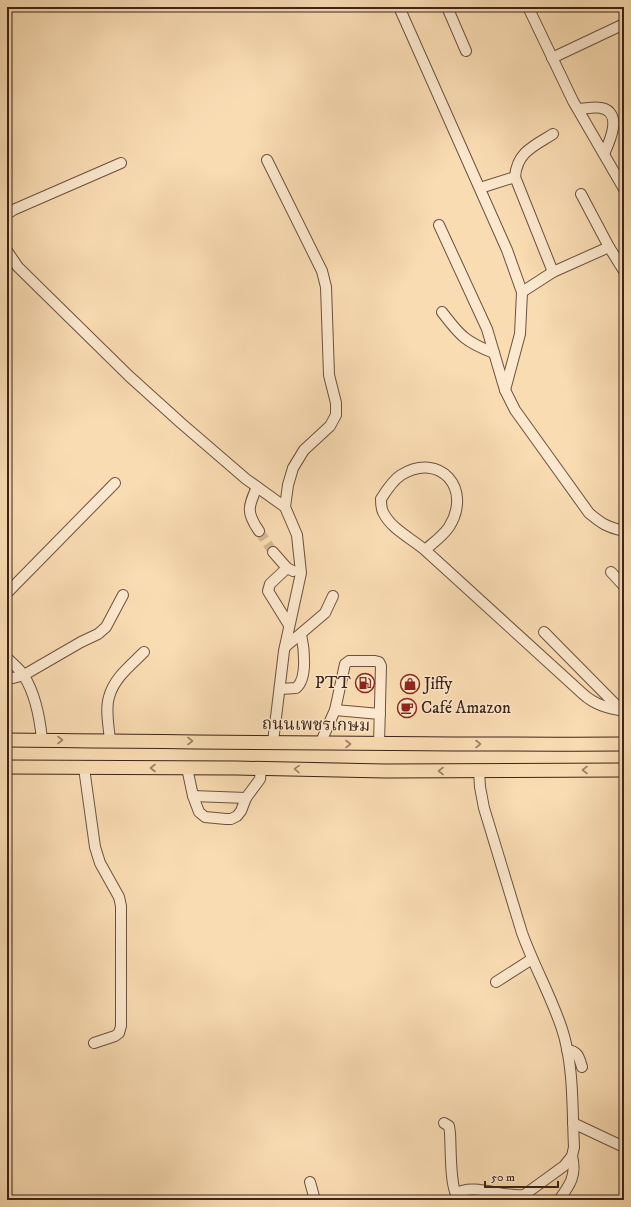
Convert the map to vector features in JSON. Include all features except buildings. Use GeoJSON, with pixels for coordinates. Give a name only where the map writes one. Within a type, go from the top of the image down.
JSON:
{"type":"FeatureCollection","features":[{"type":"Feature","properties":{"kind":"main road","name":"ถนนเพชรเกษม"},"geometry":{"type":"LineString","coordinates":[[7,740],[273,742],[417,745],[624,744]]}},
{"type":"Feature","properties":{"kind":"main road"},"geometry":{"type":"LineString","coordinates":[[7,767],[261,768],[385,771],[624,770]]}},
{"type":"Feature","properties":{"kind":"street"},"geometry":{"type":"LineString","coordinates":[[399,7],[507,250],[522,292],[520,334],[504,390]]}},
{"type":"Feature","properties":{"kind":"street"},"geometry":{"type":"LineString","coordinates":[[447,7],[466,51]]}},
{"type":"Feature","properties":{"kind":"street"},"geometry":{"type":"LineString","coordinates":[[528,7],[578,110],[624,189]]}},
{"type":"Feature","properties":{"kind":"street"},"geometry":{"type":"LineString","coordinates":[[552,58],[624,24]]}},
{"type":"Feature","properties":{"kind":"street"},"geometry":{"type":"LineString","coordinates":[[578,110],[599,107],[612,114],[614,122],[612,134],[604,154]]}},
{"type":"Feature","properties":{"kind":"street"},"geometry":{"type":"LineString","coordinates":[[553,134],[524,152],[516,167],[514,177],[553,272]]}},
{"type":"Feature","properties":{"kind":"street"},"geometry":{"type":"LineString","coordinates":[[267,160],[322,271],[326,287],[329,375],[336,403],[336,416],[330,426],[304,450],[293,468],[288,485],[285,507],[297,535],[301,573],[285,646],[273,742]]}},
{"type":"Feature","properties":{"kind":"street"},"geometry":{"type":"LineString","coordinates":[[7,214],[121,162]]}},
{"type":"Feature","properties":{"kind":"street"},"geometry":{"type":"LineString","coordinates":[[480,188],[514,177]]}},
{"type":"Feature","properties":{"kind":"street"},"geometry":{"type":"LineString","coordinates":[[581,194],[609,247],[624,270]]}},
{"type":"Feature","properties":{"kind":"street"},"geometry":{"type":"LineString","coordinates":[[439,225],[488,328],[504,390],[524,425],[589,512],[608,527],[624,531]]}},
{"type":"Feature","properties":{"kind":"street"},"geometry":{"type":"LineString","coordinates":[[522,292],[553,272],[609,247]]}},
{"type":"Feature","properties":{"kind":"street"},"geometry":{"type":"LineString","coordinates":[[7,251],[18,267],[129,376],[180,423],[246,479],[285,507]]}},
{"type":"Feature","properties":{"kind":"street"},"geometry":{"type":"LineString","coordinates":[[442,312],[463,338],[494,353]]}},
{"type":"Feature","properties":{"kind":"street"},"geometry":{"type":"LineString","coordinates":[[425,550],[448,528],[456,514],[458,502],[454,485],[443,473],[432,467],[417,469],[400,476],[389,487],[381,499],[383,511],[391,523],[425,550],[591,701],[600,706],[623,711]]}},
{"type":"Feature","properties":{"kind":"street"},"geometry":{"type":"LineString","coordinates":[[7,593],[115,483]]}},
{"type":"Feature","properties":{"kind":"street"},"geometry":{"type":"LineString","coordinates":[[257,487],[250,503],[250,515],[259,532]]}},
{"type":"Feature","properties":{"kind":"street"},"geometry":{"type":"LineString","coordinates":[[274,552],[287,568],[301,573]]}},
{"type":"Feature","properties":{"kind":"street"},"geometry":{"type":"LineString","coordinates":[[287,568],[270,584],[268,591],[289,625]]}},
{"type":"Feature","properties":{"kind":"street"},"geometry":{"type":"LineString","coordinates":[[611,572],[624,586]]}},
{"type":"Feature","properties":{"kind":"street"},"geometry":{"type":"LineString","coordinates":[[7,677],[13,678],[24,675],[81,642],[98,634],[106,627],[123,595]]}},
{"type":"Feature","properties":{"kind":"street"},"geometry":{"type":"LineString","coordinates":[[285,646],[325,613],[333,596]]}},
{"type":"Feature","properties":{"kind":"street"},"geometry":{"type":"LineString","coordinates":[[544,632],[623,711]]}},
{"type":"Feature","properties":{"kind":"street"},"geometry":{"type":"LineString","coordinates":[[280,689],[296,688],[302,682],[304,651],[301,634]]}},
{"type":"Feature","properties":{"kind":"street"},"geometry":{"type":"LineString","coordinates":[[110,741],[108,708],[112,688],[126,670],[144,652]]}},
{"type":"Feature","properties":{"kind":"street"},"geometry":{"type":"LineString","coordinates":[[7,658],[24,675],[40,717],[42,740]]}},
{"type":"Feature","properties":{"kind":"street"},"geometry":{"type":"LineString","coordinates":[[320,744],[335,710],[345,664],[349,661],[376,661],[379,662],[381,666],[379,744]]}},
{"type":"Feature","properties":{"kind":"street"},"geometry":{"type":"LineString","coordinates":[[335,710],[380,714]]}},
{"type":"Feature","properties":{"kind":"street"},"geometry":{"type":"LineString","coordinates":[[84,768],[94,847],[100,863],[119,897],[121,906],[122,1026],[119,1033],[115,1036],[94,1043]]}},
{"type":"Feature","properties":{"kind":"street"},"geometry":{"type":"LineString","coordinates":[[187,768],[196,807],[201,815],[205,817],[226,819],[231,819],[237,816],[241,811],[246,798],[260,779],[261,768]]}},
{"type":"Feature","properties":{"kind":"street"},"geometry":{"type":"LineString","coordinates":[[456,1197],[460,1191],[467,1189],[496,1192],[526,1198],[564,1166],[572,1156],[574,1147],[570,1075],[567,1050],[562,1030],[555,1010],[532,959],[518,920],[484,808],[480,787],[479,770]]}},
{"type":"Feature","properties":{"kind":"street"},"geometry":{"type":"LineString","coordinates":[[193,796],[246,798]]}},
{"type":"Feature","properties":{"kind":"street"},"geometry":{"type":"LineString","coordinates":[[496,982],[532,959]]}},
{"type":"Feature","properties":{"kind":"street"},"geometry":{"type":"LineString","coordinates":[[567,1050],[578,1054],[582,1067]]}},
{"type":"Feature","properties":{"kind":"street"},"geometry":{"type":"LineString","coordinates":[[444,1123],[449,1126],[453,1182],[456,1197]]}},
{"type":"Feature","properties":{"kind":"street"},"geometry":{"type":"LineString","coordinates":[[573,1123],[624,1147]]}},
{"type":"Feature","properties":{"kind":"street"},"geometry":{"type":"LineString","coordinates":[[559,1200],[573,1178],[574,1162],[572,1156]]}},
{"type":"Feature","properties":{"kind":"street"},"geometry":{"type":"LineString","coordinates":[[310,1182],[315,1200]]}},
{"type":"Feature","properties":{"kind":"tunnel"},"geometry":{"type":"LineString","coordinates":[[259,531],[273,552]]}},
{"type":"Feature","properties":{"kind":"place","name":"PTT"},"geometry":{"type":"Point","coordinates":[365,683]}},
{"type":"Feature","properties":{"kind":"place","name":"Jiffy"},"geometry":{"type":"Point","coordinates":[410,684]}},
{"type":"Feature","properties":{"kind":"place","name":"Café Amazon"},"geometry":{"type":"Point","coordinates":[407,708]}}]}
